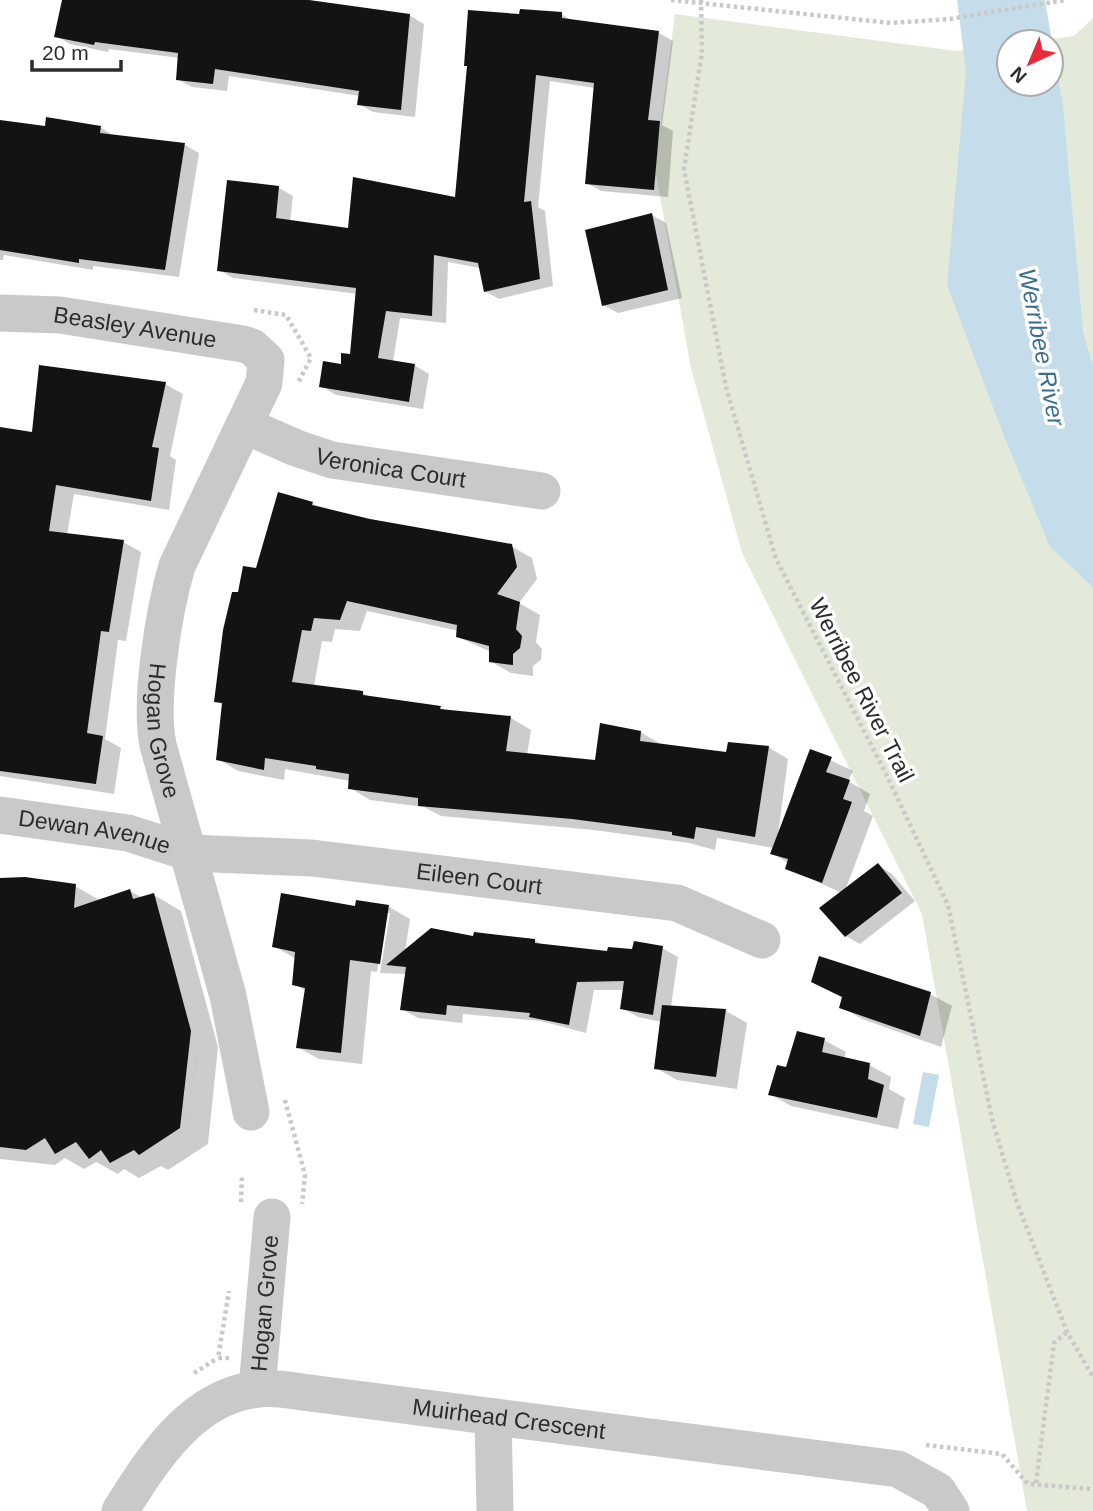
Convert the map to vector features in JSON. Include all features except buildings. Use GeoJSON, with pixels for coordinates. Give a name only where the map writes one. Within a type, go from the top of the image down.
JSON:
{"type":"FeatureCollection","features":[{"type":"Feature","properties":{"kind":"street","name":"Beasley Avenue"},"geometry":{"type":"LineString","coordinates":[[0,313],[60,315],[243,344],[252,346],[266,360]]}},
{"type":"Feature","properties":{"kind":"street","name":"Hogan Grove"},"geometry":{"type":"LineString","coordinates":[[251,1112],[228,996],[155,729],[158,681],[177,566],[264,383],[266,360]]}},
{"type":"Feature","properties":{"kind":"street","name":"Veronica Court"},"geometry":{"type":"LineString","coordinates":[[244,425],[296,448],[332,460],[542,491]]}},
{"type":"Feature","properties":{"kind":"street","name":"Dewan Avenue"},"geometry":{"type":"LineString","coordinates":[[0,815],[128,833],[190,853]]}},
{"type":"Feature","properties":{"kind":"street","name":"Eileen Court"},"geometry":{"type":"LineString","coordinates":[[190,853],[312,858],[677,904],[762,940]]}},
{"type":"Feature","properties":{"kind":"street","name":"Hogan Grove"},"geometry":{"type":"LineString","coordinates":[[259,1374],[272,1212]]}},
{"type":"Feature","properties":{"kind":"street","name":"Muirhead Crescent"},"geometry":{"type":"LineString","coordinates":[[120,1511],[158,1452],[189,1421],[259,1374],[493,1417],[898,1469],[929,1484],[947,1504]]}},
{"type":"Feature","properties":{"kind":"street"},"geometry":{"type":"LineString","coordinates":[[493,1417],[495,1511]]}},
{"type":"Feature","properties":{"kind":"path"},"geometry":{"type":"LineString","coordinates":[[671,0],[891,23],[950,19],[1065,0]]}},
{"type":"Feature","properties":{"kind":"path","name":"Werribee River Trail"},"geometry":{"type":"LineString","coordinates":[[701,2],[702,52],[684,169],[726,387],[776,559],[887,776],[948,905],[992,1119],[1016,1200],[1067,1332],[1093,1377]]}},
{"type":"Feature","properties":{"kind":"path"},"geometry":{"type":"LineString","coordinates":[[246,309],[286,315],[311,358],[294,392]]}},
{"type":"Feature","properties":{"kind":"path"},"geometry":{"type":"LineString","coordinates":[[188,1122],[201,1024]]}},
{"type":"Feature","properties":{"kind":"path"},"geometry":{"type":"LineString","coordinates":[[242,1174],[272,1212],[305,1175],[284,1095]]}},
{"type":"Feature","properties":{"kind":"path"},"geometry":{"type":"LineString","coordinates":[[232,1277],[218,1358],[259,1374]]}},
{"type":"Feature","properties":{"kind":"path"},"geometry":{"type":"LineString","coordinates":[[1067,1332],[1054,1343],[1036,1483],[1093,1489]]}},
{"type":"Feature","properties":{"kind":"green space"},"geometry":{"type":"Polygon","coordinates":[[[675,14],[957,51],[995,46],[995,98],[1065,98],[1065,37],[1074,36],[1093,18],[1093,1511],[1027,1511],[922,914],[742,553],[691,368],[655,168],[675,14]]]}},
{"type":"Feature","properties":{"kind":"water","name":"Werribee River"},"geometry":{"type":"Polygon","coordinates":[[[957,0],[1045,0],[1050,28],[995,28],[995,98],[1062,98],[1083,332],[1093,366],[1093,587],[1050,547],[1004,436],[947,285],[966,71],[957,0]]]}},
{"type":"Feature","properties":{"kind":"water"},"geometry":{"type":"Polygon","coordinates":[[[923,1072],[939,1075],[929,1127],[913,1124],[923,1072]]]}}]}
